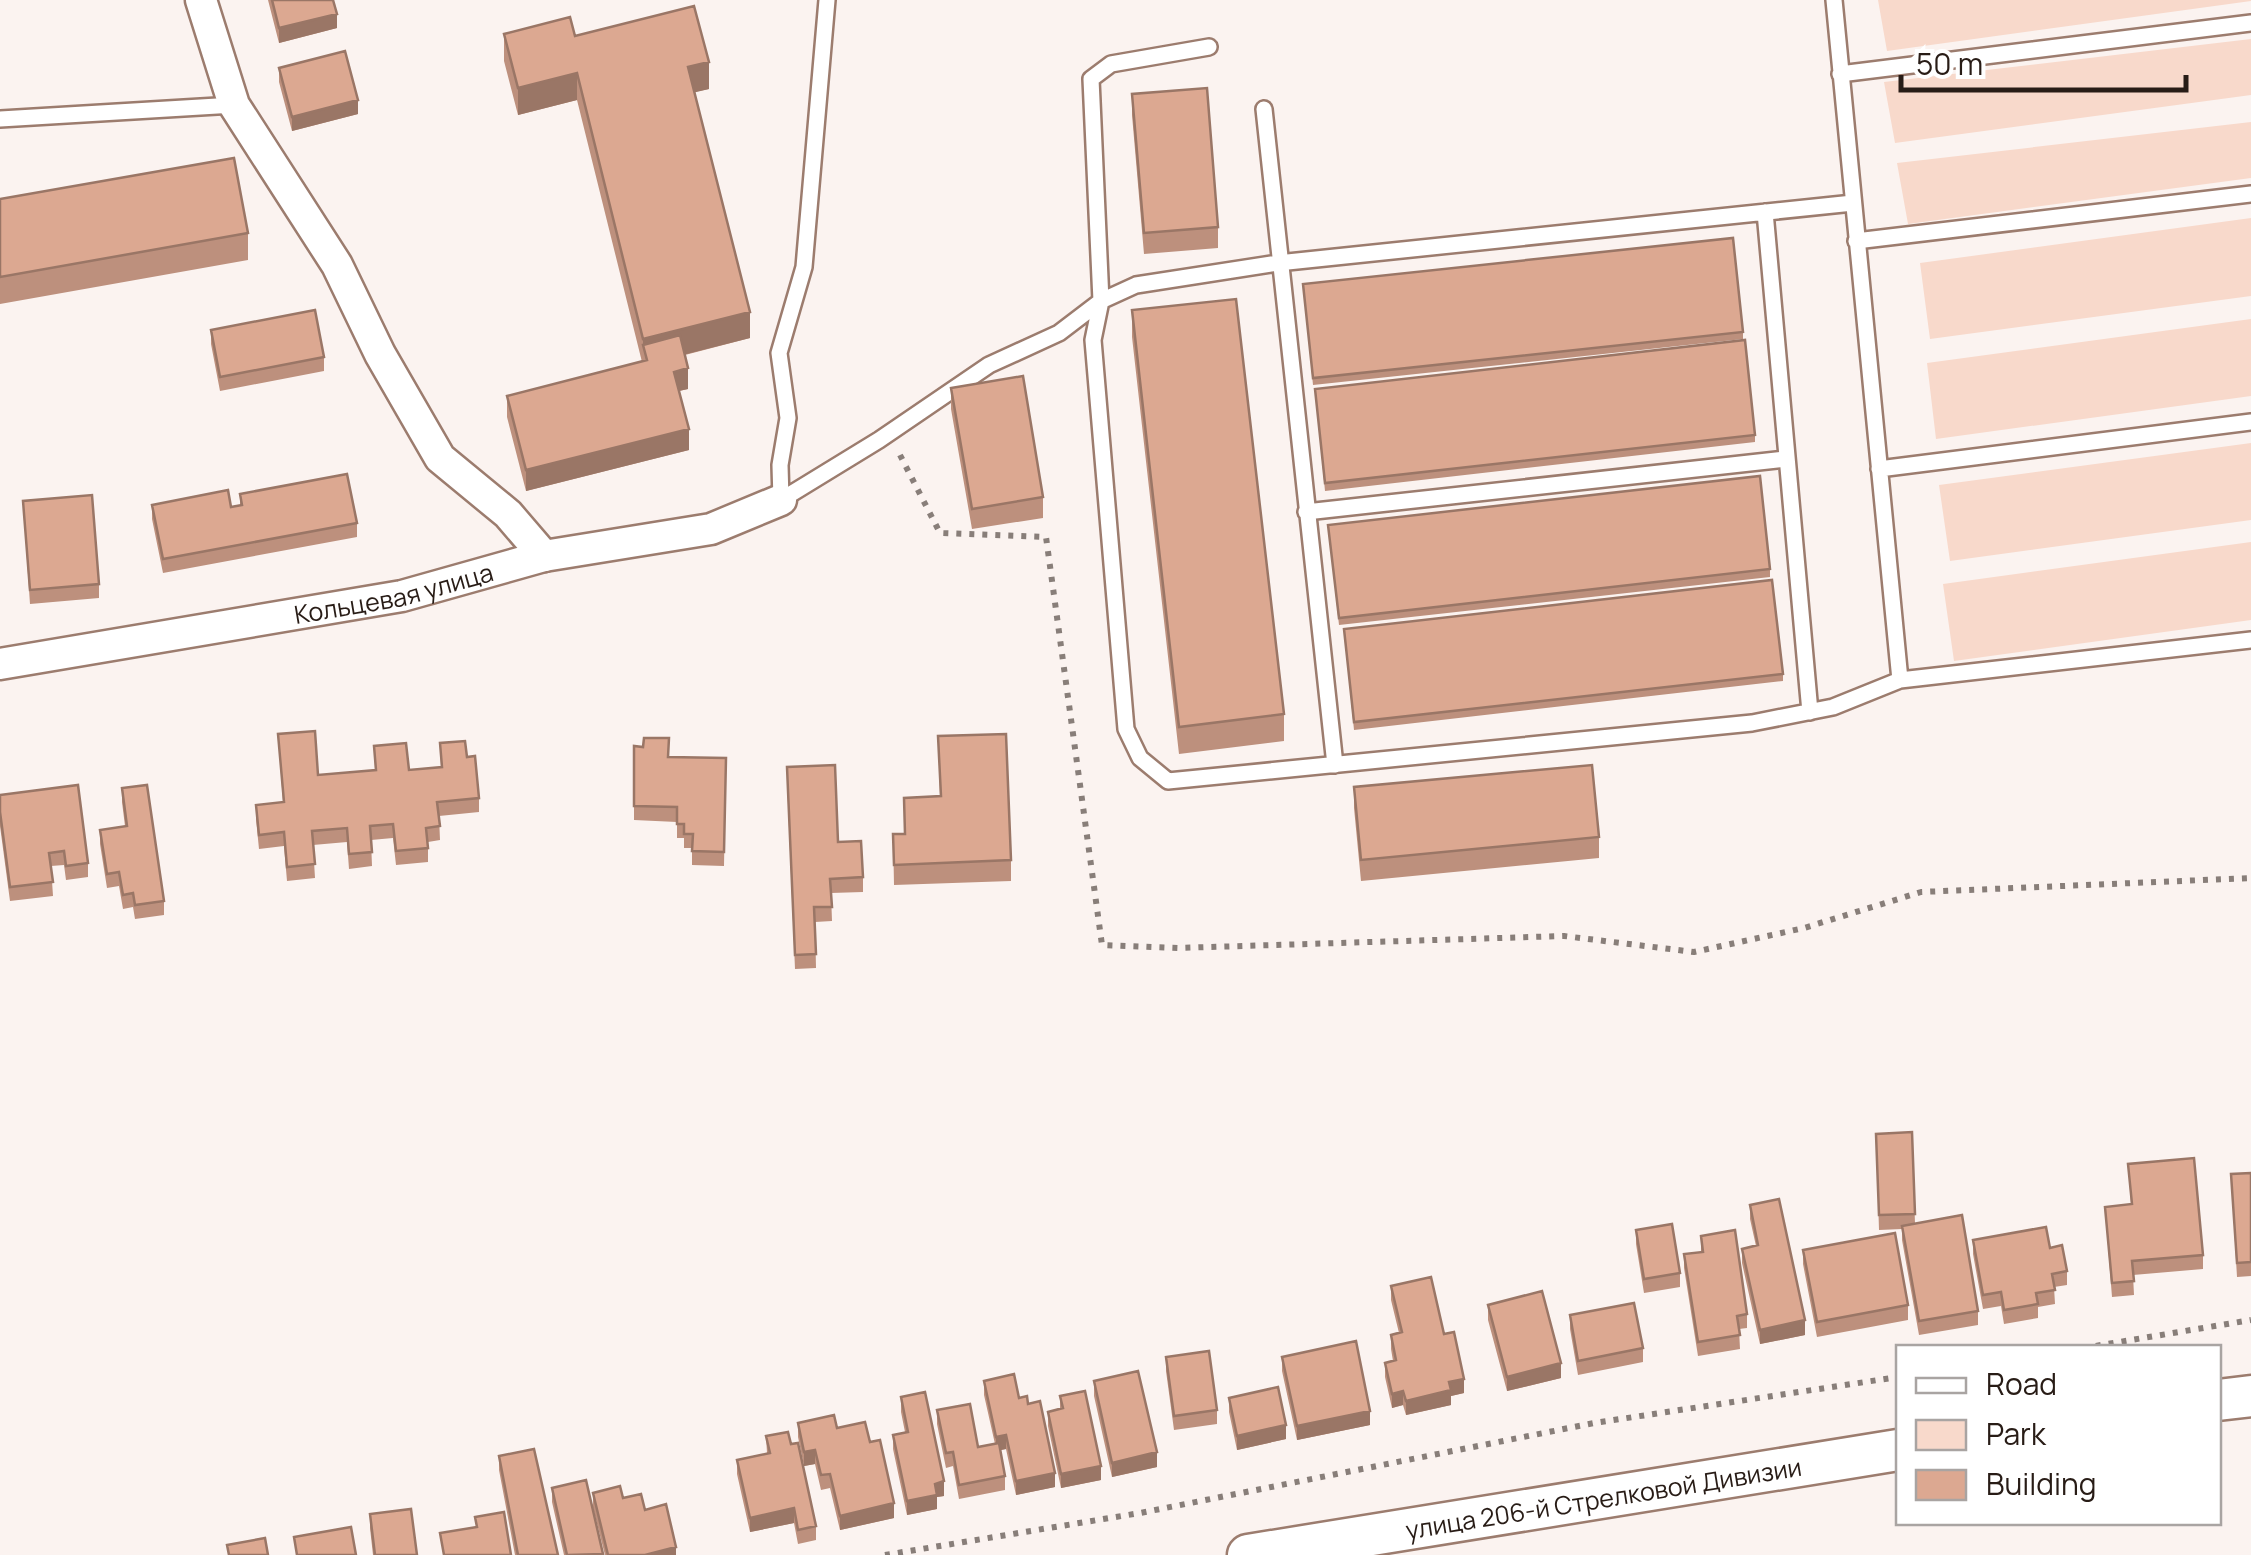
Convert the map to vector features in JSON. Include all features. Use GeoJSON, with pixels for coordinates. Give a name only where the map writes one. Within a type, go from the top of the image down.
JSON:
{"type":"FeatureCollection","features":[{"type":"Feature","properties":{"kind":"main road"},"geometry":{"type":"LineString","coordinates":[[2221,1400],[2251,1396]]}},
{"type":"Feature","properties":{"kind":"main road","name":"улица 206-й Стрелковой Дивизии"},"geometry":{"type":"LineString","coordinates":[[1248,1555],[1896,1450]]}},
{"type":"Feature","properties":{"kind":"street"},"geometry":{"type":"LineString","coordinates":[[200,0],[234,105],[337,265],[380,354],[440,458],[508,514],[544,556]]}},
{"type":"Feature","properties":{"kind":"street","name":"Кольцевая улица"},"geometry":{"type":"LineString","coordinates":[[0,664],[402,596],[544,556],[711,530],[781,500]]}},
{"type":"Feature","properties":{"kind":"lane"},"geometry":{"type":"LineString","coordinates":[[827,0],[804,267],[779,353],[788,418],[780,465],[781,500],[889,434],[988,365],[1059,332],[1101,301],[1136,285],[1278,263],[1853,203]]}},
{"type":"Feature","properties":{"kind":"lane"},"geometry":{"type":"LineString","coordinates":[[1834,0],[1900,680]]}},
{"type":"Feature","properties":{"kind":"lane"},"geometry":{"type":"LineString","coordinates":[[1840,74],[2251,23]]}},
{"type":"Feature","properties":{"kind":"lane"},"geometry":{"type":"LineString","coordinates":[[1209,47],[1112,64],[1091,78],[1101,301],[1092,340],[1126,728],[1140,758],[1168,781],[1752,723],[1810,712],[1900,680],[2251,640]]}},
{"type":"Feature","properties":{"kind":"lane"},"geometry":{"type":"LineString","coordinates":[[0,118],[234,105]]}},
{"type":"Feature","properties":{"kind":"lane"},"geometry":{"type":"LineString","coordinates":[[1264,110],[1335,765]]}},
{"type":"Feature","properties":{"kind":"lane"},"geometry":{"type":"LineString","coordinates":[[1856,242],[2251,194]]}},
{"type":"Feature","properties":{"kind":"lane"},"geometry":{"type":"LineString","coordinates":[[1765,212],[1810,712]]}},
{"type":"Feature","properties":{"kind":"lane"},"geometry":{"type":"LineString","coordinates":[[1879,469],[2251,422]]}},
{"type":"Feature","properties":{"kind":"lane"},"geometry":{"type":"LineString","coordinates":[[1306,512],[1786,459]]}},
{"type":"Feature","properties":{"kind":"path"},"geometry":{"type":"LineString","coordinates":[[889,434],[940,533],[1046,537],[1102,945],[1178,948],[1564,936],[1694,952],[1804,928],[1921,892],[2251,878]]}},
{"type":"Feature","properties":{"kind":"path"},"geometry":{"type":"LineString","coordinates":[[2100,1345],[2251,1320]]}},
{"type":"Feature","properties":{"kind":"path"},"geometry":{"type":"LineString","coordinates":[[885,1555],[1140,1512],[1594,1424],[1896,1377]]}},
{"type":"Feature","properties":{"kind":"green space"},"geometry":{"type":"Polygon","coordinates":[[[1878,0],[2251,0],[2251,1],[1887,51],[1878,0]]]}},
{"type":"Feature","properties":{"kind":"green space"},"geometry":{"type":"Polygon","coordinates":[[[2251,39],[2251,95],[1895,143],[1884,82],[2251,39]]]}},
{"type":"Feature","properties":{"kind":"green space"},"geometry":{"type":"Polygon","coordinates":[[[2251,122],[2251,178],[1908,224],[1897,163],[2251,122]]]}},
{"type":"Feature","properties":{"kind":"green space"},"geometry":{"type":"Polygon","coordinates":[[[2251,218],[2251,296],[1930,339],[1920,263],[2251,218]]]}},
{"type":"Feature","properties":{"kind":"green space"},"geometry":{"type":"Polygon","coordinates":[[[2251,319],[2251,396],[1936,439],[1927,363],[2251,319]]]}},
{"type":"Feature","properties":{"kind":"green space"},"geometry":{"type":"Polygon","coordinates":[[[2251,443],[2251,520],[1950,561],[1939,485],[2251,443]]]}},
{"type":"Feature","properties":{"kind":"green space"},"geometry":{"type":"Polygon","coordinates":[[[2251,542],[2251,620],[1954,661],[1943,584],[2251,542]]]}},
{"type":"Feature","properties":{"kind":"building"},"geometry":{"type":"Polygon","coordinates":[[[272,0],[333,0],[337,14],[279,28],[272,0]]]}},
{"type":"Feature","properties":{"kind":"building"},"geometry":{"type":"Polygon","coordinates":[[[694,6],[709,62],[688,67],[750,312],[643,339],[577,73],[518,88],[504,34],[570,17],[575,36],[694,6]]]}},
{"type":"Feature","properties":{"kind":"building"},"geometry":{"type":"Polygon","coordinates":[[[345,51],[358,100],[292,117],[279,68],[345,51]]]}},
{"type":"Feature","properties":{"kind":"building"},"geometry":{"type":"Polygon","coordinates":[[[1207,88],[1218,227],[1144,233],[1132,94],[1207,88]]]}},
{"type":"Feature","properties":{"kind":"building"},"geometry":{"type":"Polygon","coordinates":[[[234,158],[248,233],[0,277],[0,199],[234,158]]]}},
{"type":"Feature","properties":{"kind":"building"},"geometry":{"type":"Polygon","coordinates":[[[1733,238],[1743,332],[1313,378],[1303,284],[1733,238]]]}},
{"type":"Feature","properties":{"kind":"building"},"geometry":{"type":"Polygon","coordinates":[[[1236,299],[1284,714],[1179,727],[1132,310],[1236,299]]]}},
{"type":"Feature","properties":{"kind":"building"},"geometry":{"type":"Polygon","coordinates":[[[315,310],[324,357],[220,377],[211,330],[315,310]]]}},
{"type":"Feature","properties":{"kind":"building"},"geometry":{"type":"Polygon","coordinates":[[[680,335],[688,368],[674,372],[689,429],[526,470],[507,396],[647,360],[643,345],[680,335]]]}},
{"type":"Feature","properties":{"kind":"building"},"geometry":{"type":"Polygon","coordinates":[[[1745,340],[1755,435],[1325,483],[1315,389],[1745,340]]]}},
{"type":"Feature","properties":{"kind":"building"},"geometry":{"type":"Polygon","coordinates":[[[1023,376],[1043,497],[972,509],[951,388],[1023,376]]]}},
{"type":"Feature","properties":{"kind":"building"},"geometry":{"type":"Polygon","coordinates":[[[347,474],[357,523],[163,559],[152,505],[228,490],[231,507],[242,505],[240,494],[347,474]]]}},
{"type":"Feature","properties":{"kind":"building"},"geometry":{"type":"Polygon","coordinates":[[[1760,476],[1770,569],[1339,618],[1328,525],[1760,476]]]}},
{"type":"Feature","properties":{"kind":"building"},"geometry":{"type":"Polygon","coordinates":[[[92,495],[99,584],[30,590],[23,501],[92,495]]]}},
{"type":"Feature","properties":{"kind":"building"},"geometry":{"type":"Polygon","coordinates":[[[1772,580],[1783,674],[1354,722],[1344,629],[1772,580]]]}},
{"type":"Feature","properties":{"kind":"building"},"geometry":{"type":"Polygon","coordinates":[[[315,731],[318,775],[376,770],[374,746],[406,743],[409,770],[442,767],[440,743],[465,741],[467,757],[475,756],[479,798],[437,802],[440,826],[426,828],[428,848],[396,851],[393,824],[370,826],[372,852],[349,854],[347,828],[312,831],[315,864],[287,867],[284,832],[259,835],[256,805],[284,802],[278,734],[315,731]]]}},
{"type":"Feature","properties":{"kind":"building"},"geometry":{"type":"Polygon","coordinates":[[[1006,734],[1011,860],[894,865],[893,834],[905,834],[904,798],[941,796],[938,736],[1006,734]]]}},
{"type":"Feature","properties":{"kind":"building"},"geometry":{"type":"Polygon","coordinates":[[[644,738],[669,738],[668,757],[726,758],[724,852],[692,851],[693,834],[684,834],[684,824],[677,824],[677,807],[634,806],[634,746],[643,747],[644,738]]]}},
{"type":"Feature","properties":{"kind":"building"},"geometry":{"type":"Polygon","coordinates":[[[835,765],[838,842],[861,841],[863,877],[830,879],[832,907],[814,907],[816,954],[795,955],[787,767],[835,765]]]}},
{"type":"Feature","properties":{"kind":"building"},"geometry":{"type":"Polygon","coordinates":[[[1592,765],[1599,837],[1361,860],[1354,787],[1592,765]]]}},
{"type":"Feature","properties":{"kind":"building"},"geometry":{"type":"Polygon","coordinates":[[[78,785],[88,863],[66,866],[64,851],[49,853],[53,882],[10,887],[0,795],[78,785]]]}},
{"type":"Feature","properties":{"kind":"building"},"geometry":{"type":"Polygon","coordinates":[[[147,785],[164,901],[135,905],[133,893],[123,895],[119,872],[107,874],[100,830],[127,826],[122,788],[147,785]]]}},
{"type":"Feature","properties":{"kind":"building"},"geometry":{"type":"Polygon","coordinates":[[[1912,1132],[1915,1214],[1879,1215],[1876,1134],[1912,1132]]]}},
{"type":"Feature","properties":{"kind":"building"},"geometry":{"type":"Polygon","coordinates":[[[2194,1158],[2203,1255],[2132,1261],[2134,1281],[2112,1283],[2105,1207],[2132,1204],[2128,1164],[2194,1158]]]}},
{"type":"Feature","properties":{"kind":"building"},"geometry":{"type":"Polygon","coordinates":[[[2251,1173],[2251,1262],[2237,1263],[2231,1174],[2251,1173]]]}},
{"type":"Feature","properties":{"kind":"building"},"geometry":{"type":"Polygon","coordinates":[[[1779,1199],[1805,1320],[1760,1330],[1742,1249],[1758,1245],[1750,1205],[1779,1199]]]}},
{"type":"Feature","properties":{"kind":"building"},"geometry":{"type":"Polygon","coordinates":[[[1962,1215],[1978,1311],[1919,1321],[1902,1226],[1962,1215]]]}},
{"type":"Feature","properties":{"kind":"building"},"geometry":{"type":"Polygon","coordinates":[[[1672,1224],[1680,1273],[1644,1279],[1636,1230],[1672,1224]]]}},
{"type":"Feature","properties":{"kind":"building"},"geometry":{"type":"Polygon","coordinates":[[[2046,1227],[2050,1248],[2062,1245],[2067,1271],[2052,1274],[2055,1290],[2036,1293],[2038,1304],[2004,1310],[2001,1292],[1983,1295],[1973,1240],[2046,1227]]]}},
{"type":"Feature","properties":{"kind":"building"},"geometry":{"type":"Polygon","coordinates":[[[1735,1230],[1747,1314],[1737,1316],[1740,1335],[1698,1342],[1684,1254],[1703,1252],[1701,1236],[1735,1230]]]}},
{"type":"Feature","properties":{"kind":"building"},"geometry":{"type":"Polygon","coordinates":[[[1895,1233],[1908,1305],[1817,1322],[1803,1250],[1895,1233]]]}},
{"type":"Feature","properties":{"kind":"building"},"geometry":{"type":"Polygon","coordinates":[[[1431,1277],[1444,1334],[1454,1332],[1464,1379],[1449,1382],[1451,1390],[1406,1401],[1403,1391],[1392,1394],[1385,1363],[1396,1360],[1391,1335],[1402,1332],[1391,1286],[1431,1277]]]}},
{"type":"Feature","properties":{"kind":"building"},"geometry":{"type":"Polygon","coordinates":[[[1542,1291],[1561,1363],[1507,1377],[1488,1305],[1542,1291]]]}},
{"type":"Feature","properties":{"kind":"building"},"geometry":{"type":"Polygon","coordinates":[[[1634,1303],[1643,1348],[1578,1361],[1570,1315],[1634,1303]]]}},
{"type":"Feature","properties":{"kind":"building"},"geometry":{"type":"Polygon","coordinates":[[[1356,1341],[1370,1411],[1297,1426],[1282,1357],[1356,1341]]]}},
{"type":"Feature","properties":{"kind":"building"},"geometry":{"type":"Polygon","coordinates":[[[1209,1351],[1217,1410],[1174,1416],[1166,1357],[1209,1351]]]}},
{"type":"Feature","properties":{"kind":"building"},"geometry":{"type":"Polygon","coordinates":[[[1138,1371],[1157,1452],[1112,1463],[1094,1381],[1138,1371]]]}},
{"type":"Feature","properties":{"kind":"building"},"geometry":{"type":"Polygon","coordinates":[[[1014,1374],[1019,1398],[1027,1396],[1028,1404],[1040,1401],[1055,1473],[1016,1481],[1006,1435],[996,1437],[984,1381],[1014,1374]]]}},
{"type":"Feature","properties":{"kind":"building"},"geometry":{"type":"Polygon","coordinates":[[[1278,1387],[1286,1425],[1237,1436],[1229,1398],[1278,1387]]]}},
{"type":"Feature","properties":{"kind":"building"},"geometry":{"type":"Polygon","coordinates":[[[1085,1391],[1101,1466],[1061,1474],[1048,1412],[1063,1408],[1060,1396],[1085,1391]]]}},
{"type":"Feature","properties":{"kind":"building"},"geometry":{"type":"Polygon","coordinates":[[[925,1392],[944,1481],[935,1484],[937,1495],[907,1501],[893,1435],[908,1432],[901,1397],[925,1392]]]}},
{"type":"Feature","properties":{"kind":"building"},"geometry":{"type":"Polygon","coordinates":[[[970,1404],[978,1447],[999,1443],[1005,1476],[959,1485],[953,1452],[946,1453],[937,1410],[970,1404]]]}},
{"type":"Feature","properties":{"kind":"building"},"geometry":{"type":"Polygon","coordinates":[[[834,1415],[837,1428],[865,1422],[870,1442],[880,1440],[894,1503],[840,1516],[830,1474],[821,1475],[815,1450],[804,1452],[798,1423],[834,1415]]]}},
{"type":"Feature","properties":{"kind":"building"},"geometry":{"type":"Polygon","coordinates":[[[788,1432],[791,1444],[798,1443],[816,1526],[798,1530],[794,1508],[750,1518],[737,1460],[770,1453],[766,1436],[788,1432]]]}},
{"type":"Feature","properties":{"kind":"building"},"geometry":{"type":"Polygon","coordinates":[[[534,1449],[558,1555],[518,1555],[499,1456],[534,1449]]]}},
{"type":"Feature","properties":{"kind":"building"},"geometry":{"type":"Polygon","coordinates":[[[586,1480],[603,1554],[567,1555],[552,1488],[586,1480]]]}},
{"type":"Feature","properties":{"kind":"building"},"geometry":{"type":"Polygon","coordinates":[[[620,1486],[623,1498],[641,1494],[645,1510],[666,1504],[676,1547],[645,1555],[608,1555],[593,1493],[620,1486]]]}},
{"type":"Feature","properties":{"kind":"building"},"geometry":{"type":"Polygon","coordinates":[[[411,1509],[417,1555],[375,1555],[370,1514],[411,1509]]]}},
{"type":"Feature","properties":{"kind":"building"},"geometry":{"type":"Polygon","coordinates":[[[504,1512],[511,1555],[444,1555],[440,1533],[477,1527],[475,1517],[504,1512]]]}},
{"type":"Feature","properties":{"kind":"building"},"geometry":{"type":"Polygon","coordinates":[[[351,1527],[356,1555],[297,1555],[294,1537],[351,1527]]]}},
{"type":"Feature","properties":{"kind":"building"},"geometry":{"type":"Polygon","coordinates":[[[265,1538],[268,1555],[229,1555],[227,1545],[265,1538]]]}}]}
